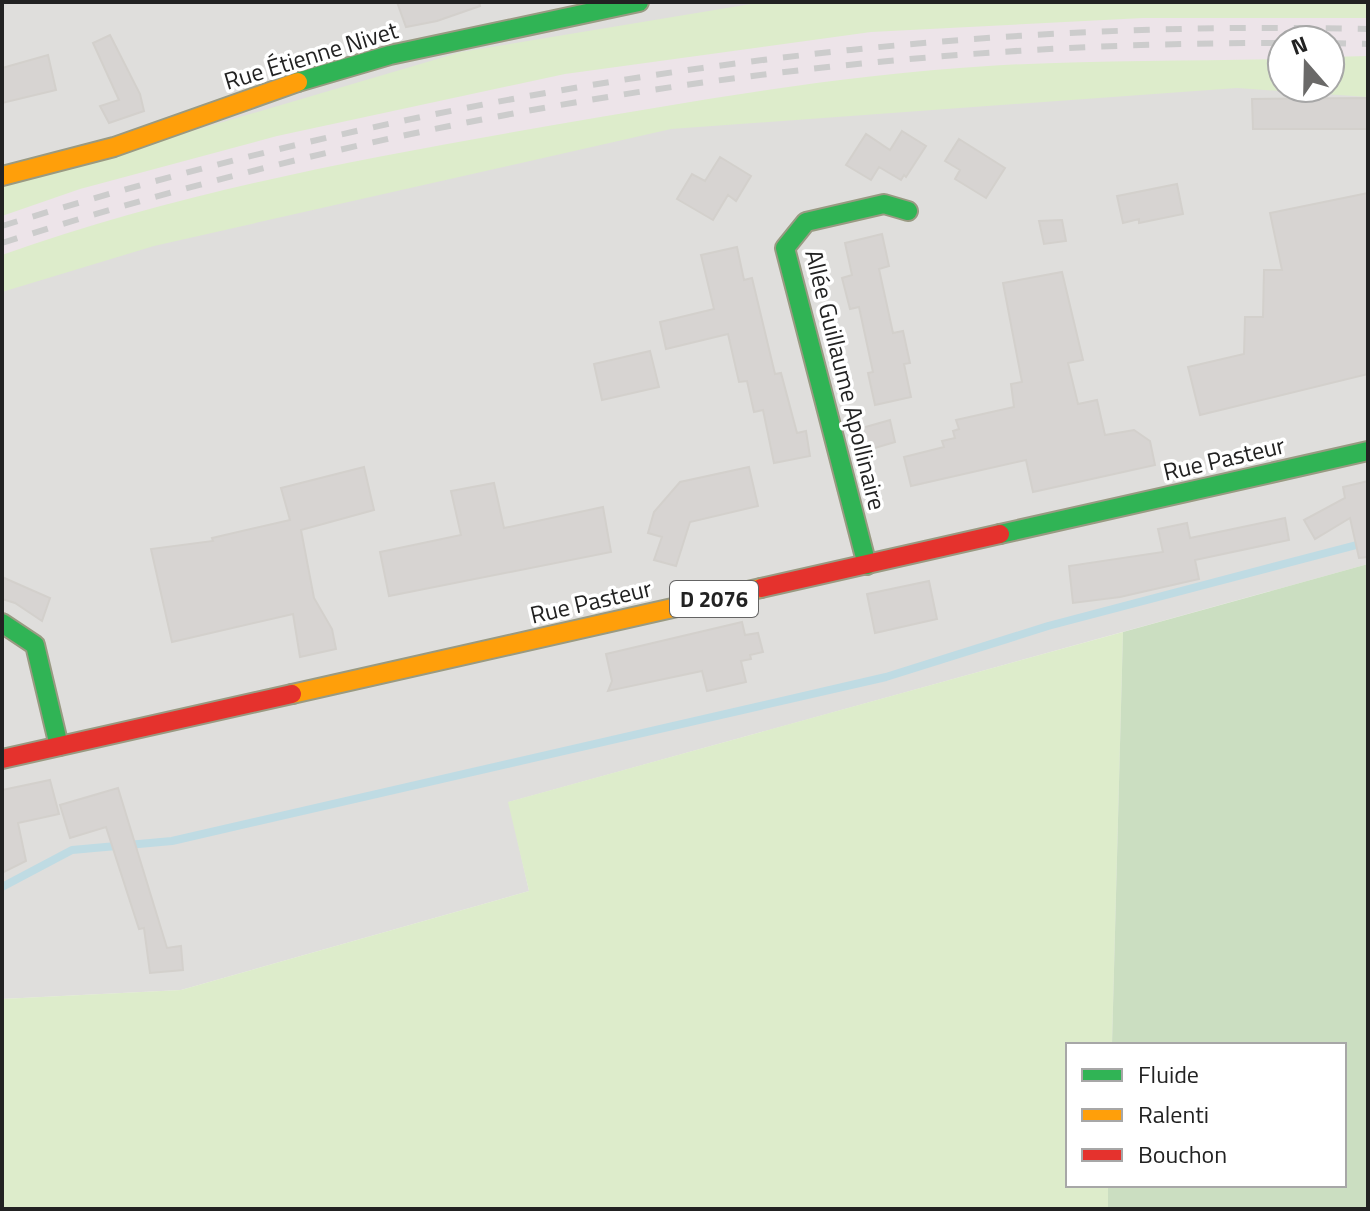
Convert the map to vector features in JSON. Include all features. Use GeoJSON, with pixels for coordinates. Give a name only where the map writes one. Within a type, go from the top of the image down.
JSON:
{"type":"FeatureCollection","features":[{"type":"Feature","properties":{"kind":"main road","name":"Rue Étienne Nivet"},"geometry":{"type":"LineString","coordinates":[[2,176],[114,147],[323,73],[390,55],[639,2]]}},
{"type":"Feature","properties":{"kind":"main road","name":"Allée Guillaume Apollinaire"},"geometry":{"type":"LineString","coordinates":[[867,565],[785,248],[806,222],[884,204],[908,211]]}},
{"type":"Feature","properties":{"kind":"main road","name":"Rue Pasteur"},"geometry":{"type":"LineString","coordinates":[[59,746],[1368,451]]}},
{"type":"Feature","properties":{"kind":"main road"},"geometry":{"type":"LineString","coordinates":[[2,623],[35,645],[59,746]]}},
{"type":"Feature","properties":{"kind":"main road","name":"D 2076"},"geometry":{"type":"LineString","coordinates":[[2,759],[59,746]]}},
{"type":"Feature","properties":{"kind":"shaded area"},"geometry":{"type":"Polygon","coordinates":[[[2,2],[1368,2],[2,204],[2,2]]]}},
{"type":"Feature","properties":{"kind":"shaded area"},"geometry":{"type":"Polygon","coordinates":[[[1368,5],[1368,78],[1346,78],[1346,24],[1266,24],[1266,79],[670,114],[2,279],[2,204],[213,137],[806,22],[1368,5]]]}},
{"type":"Feature","properties":{"kind":"shaded area"},"geometry":{"type":"Polygon","coordinates":[[[1172,77],[1266,86],[1266,104],[1346,104],[1346,84],[1368,78],[1368,564],[509,802],[529,891],[181,990],[2,999],[2,279],[670,114],[1172,77]]]}},
{"type":"Feature","properties":{"kind":"green space"},"geometry":{"type":"Polygon","coordinates":[[[763,2],[1368,2],[1368,18],[1143,18],[871,32],[565,74],[277,136],[80,189],[2,216],[2,187],[461,52],[763,2]]]}},
{"type":"Feature","properties":{"kind":"green space"},"geometry":{"type":"Polygon","coordinates":[[[1368,56],[1368,97],[1346,95],[1346,57],[1368,56]]]}},
{"type":"Feature","properties":{"kind":"green space"},"geometry":{"type":"Polygon","coordinates":[[[1266,59],[1266,90],[1237,88],[671,129],[154,246],[2,292],[2,255],[136,213],[272,179],[548,126],[822,82],[933,70],[1098,62],[1266,59]]]}},
{"type":"Feature","properties":{"kind":"green space"},"geometry":{"type":"Polygon","coordinates":[[[1368,564],[1368,1209],[1108,1209],[1108,1187],[1346,1187],[1346,1043],[1112,1043],[1123,632],[1368,564]]]}},
{"type":"Feature","properties":{"kind":"green space"},"geometry":{"type":"Polygon","coordinates":[[[1123,632],[1112,1043],[1066,1043],[1066,1187],[1108,1187],[1108,1209],[2,1209],[2,999],[181,990],[529,891],[508,802],[1123,632]]]}},
{"type":"Feature","properties":{"kind":"building"},"geometry":{"type":"Polygon","coordinates":[[[397,2],[479,2],[480,6],[437,21],[406,27],[397,2]]]}},
{"type":"Feature","properties":{"kind":"building"},"geometry":{"type":"Polygon","coordinates":[[[110,35],[140,94],[144,111],[109,123],[100,106],[119,100],[93,43],[110,35]]]}},
{"type":"Feature","properties":{"kind":"building"},"geometry":{"type":"Polygon","coordinates":[[[48,55],[56,90],[2,103],[2,68],[48,55]]]}},
{"type":"Feature","properties":{"kind":"building"},"geometry":{"type":"Polygon","coordinates":[[[1346,98],[1368,98],[1368,129],[1253,129],[1252,99],[1266,99],[1266,104],[1346,104],[1346,98]]]}},
{"type":"Feature","properties":{"kind":"building"},"geometry":{"type":"Polygon","coordinates":[[[902,131],[926,146],[906,177],[904,175],[901,180],[879,167],[871,180],[846,165],[866,134],[890,150],[902,131]]]}},
{"type":"Feature","properties":{"kind":"building"},"geometry":{"type":"Polygon","coordinates":[[[959,139],[1005,168],[986,198],[955,179],[960,170],[945,161],[959,139]]]}},
{"type":"Feature","properties":{"kind":"building"},"geometry":{"type":"Polygon","coordinates":[[[720,157],[751,176],[736,201],[728,195],[713,220],[677,199],[692,174],[705,181],[720,157]]]}},
{"type":"Feature","properties":{"kind":"building"},"geometry":{"type":"Polygon","coordinates":[[[1177,184],[1183,214],[1123,223],[1117,196],[1177,184]]]}},
{"type":"Feature","properties":{"kind":"building"},"geometry":{"type":"Polygon","coordinates":[[[1368,193],[1368,374],[1200,415],[1188,367],[1244,354],[1245,317],[1263,317],[1264,270],[1282,270],[1270,213],[1368,193]]]}},
{"type":"Feature","properties":{"kind":"building"},"geometry":{"type":"Polygon","coordinates":[[[1062,220],[1066,241],[1044,244],[1039,221],[1062,220]]]}},
{"type":"Feature","properties":{"kind":"building"},"geometry":{"type":"Polygon","coordinates":[[[882,234],[889,266],[879,269],[893,333],[903,331],[910,363],[904,364],[911,397],[875,405],[868,373],[873,372],[859,307],[850,309],[842,278],[852,275],[845,243],[882,234]]]}},
{"type":"Feature","properties":{"kind":"building"},"geometry":{"type":"Polygon","coordinates":[[[737,247],[744,280],[752,278],[775,374],[781,373],[797,433],[806,431],[810,456],[774,463],[763,410],[754,412],[747,381],[739,382],[728,334],[666,349],[660,322],[714,309],[701,255],[737,247]]]}},
{"type":"Feature","properties":{"kind":"building"},"geometry":{"type":"Polygon","coordinates":[[[1062,272],[1083,360],[1068,363],[1078,404],[1097,400],[1105,435],[1134,430],[1150,441],[1155,465],[1033,492],[1026,460],[911,486],[904,457],[944,447],[942,441],[955,438],[953,431],[959,429],[956,420],[1014,407],[1011,384],[1022,382],[1003,283],[1062,272]]]}},
{"type":"Feature","properties":{"kind":"building"},"geometry":{"type":"Polygon","coordinates":[[[650,351],[659,387],[602,400],[594,364],[650,351]]]}},
{"type":"Feature","properties":{"kind":"building"},"geometry":{"type":"Polygon","coordinates":[[[890,420],[895,442],[868,450],[862,428],[890,420]]]}},
{"type":"Feature","properties":{"kind":"building"},"geometry":{"type":"Polygon","coordinates":[[[364,467],[374,510],[301,530],[314,598],[332,629],[336,649],[300,657],[293,614],[172,642],[151,549],[213,541],[212,538],[290,520],[281,488],[364,467]]]}},
{"type":"Feature","properties":{"kind":"building"},"geometry":{"type":"Polygon","coordinates":[[[749,467],[758,506],[690,522],[676,566],[654,560],[662,537],[648,533],[654,512],[680,482],[749,467]]]}},
{"type":"Feature","properties":{"kind":"building"},"geometry":{"type":"Polygon","coordinates":[[[1368,481],[1368,557],[1359,558],[1350,518],[1315,539],[1304,520],[1345,498],[1343,487],[1368,481]]]}},
{"type":"Feature","properties":{"kind":"building"},"geometry":{"type":"Polygon","coordinates":[[[494,483],[504,528],[603,507],[611,552],[389,596],[380,552],[461,535],[451,491],[494,483]]]}},
{"type":"Feature","properties":{"kind":"building"},"geometry":{"type":"Polygon","coordinates":[[[1285,518],[1289,540],[1195,560],[1199,579],[1120,597],[1073,603],[1069,566],[1163,552],[1158,529],[1187,523],[1190,538],[1285,518]]]}},
{"type":"Feature","properties":{"kind":"building"},"geometry":{"type":"Polygon","coordinates":[[[2,577],[50,598],[42,621],[15,603],[2,599],[2,577]]]}},
{"type":"Feature","properties":{"kind":"building"},"geometry":{"type":"Polygon","coordinates":[[[929,581],[937,619],[875,633],[867,594],[929,581]]]}},
{"type":"Feature","properties":{"kind":"building"},"geometry":{"type":"Polygon","coordinates":[[[742,622],[745,635],[758,633],[763,652],[741,661],[746,682],[707,691],[702,671],[608,691],[612,681],[606,654],[742,622]]]}},
{"type":"Feature","properties":{"kind":"building"},"geometry":{"type":"Polygon","coordinates":[[[50,780],[59,814],[18,823],[26,861],[2,873],[2,790],[50,780]]]}},
{"type":"Feature","properties":{"kind":"building"},"geometry":{"type":"Polygon","coordinates":[[[118,788],[167,948],[181,946],[183,970],[150,973],[144,928],[139,929],[106,827],[70,838],[60,805],[118,788]]]}},
{"type":"Feature","properties":{"kind":"waterway"},"geometry":{"type":"LineString","coordinates":[[2,887],[72,850],[172,841],[886,677],[1048,626],[1368,542]]}},
{"type":"Feature","properties":{"kind":"railway"},"geometry":{"type":"LineString","coordinates":[[2,226],[169,177],[337,135],[506,100],[677,72],[849,50],[1021,36],[1195,29],[1368,29]]}},
{"type":"Feature","properties":{"kind":"railway"},"geometry":{"type":"LineString","coordinates":[[2,243],[158,196],[315,156],[474,121],[634,93],[795,71],[957,55],[1119,46],[1266,43]]}},
{"type":"Feature","properties":{"kind":"railway"},"geometry":{"type":"LineString","coordinates":[[1346,43],[1368,44]]}},
{"type":"Feature","properties":{"kind":"traffic: fast"},"geometry":{"type":"LineString","coordinates":[[298,82],[390,55],[639,2]]}},
{"type":"Feature","properties":{"kind":"traffic: fast"},"geometry":{"type":"LineString","coordinates":[[867,565],[785,248],[806,222],[884,204],[908,211]]}},
{"type":"Feature","properties":{"kind":"traffic: fast"},"geometry":{"type":"LineString","coordinates":[[1000,534],[1368,451]]}},
{"type":"Feature","properties":{"kind":"traffic: fast"},"geometry":{"type":"LineString","coordinates":[[2,623],[35,645],[59,746]]}},
{"type":"Feature","properties":{"kind":"traffic: slow"},"geometry":{"type":"LineString","coordinates":[[2,176],[114,147],[298,82]]}},
{"type":"Feature","properties":{"kind":"traffic: slow"},"geometry":{"type":"LineString","coordinates":[[292,694],[761,588]]}},
{"type":"Feature","properties":{"kind":"traffic: jam"},"geometry":{"type":"LineString","coordinates":[[761,588],[1000,534]]}},
{"type":"Feature","properties":{"kind":"traffic: jam"},"geometry":{"type":"LineString","coordinates":[[2,759],[292,694]]}}]}
